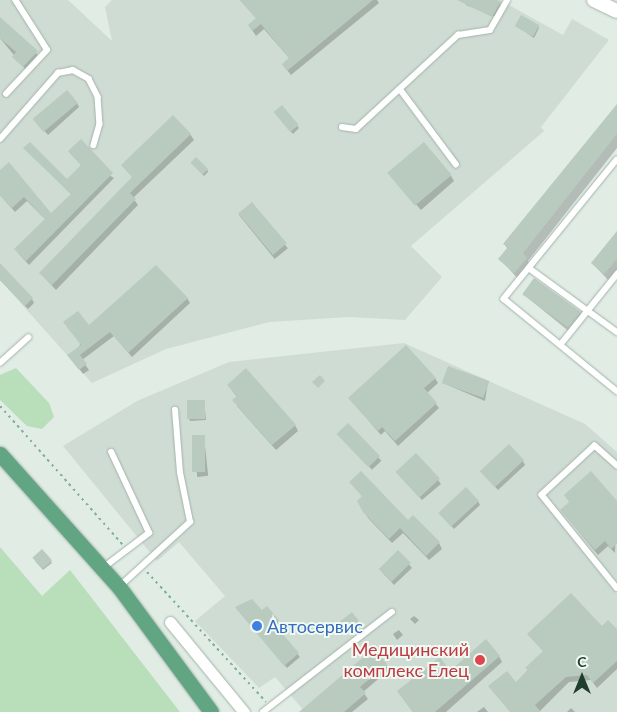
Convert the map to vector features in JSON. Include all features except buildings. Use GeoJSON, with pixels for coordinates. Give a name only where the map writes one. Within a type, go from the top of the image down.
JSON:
{"type":"FeatureCollection","features":[{"type":"Feature","properties":{"kind":"main road"},"geometry":{"type":"LineString","coordinates":[[0,454],[119,586],[211,712]]}},
{"type":"Feature","properties":{"kind":"street"},"geometry":{"type":"LineString","coordinates":[[594,0],[617,11]]}},
{"type":"Feature","properties":{"kind":"street"},"geometry":{"type":"LineString","coordinates":[[170,622],[244,712]]}},
{"type":"Feature","properties":{"kind":"lane"},"geometry":{"type":"LineString","coordinates":[[6,94],[47,50],[14,0]]}},
{"type":"Feature","properties":{"kind":"lane"},"geometry":{"type":"LineString","coordinates":[[342,127],[356,129],[458,35],[490,30],[507,0]]}},
{"type":"Feature","properties":{"kind":"lane"},"geometry":{"type":"LineString","coordinates":[[0,139],[58,73],[73,70],[89,79],[98,97],[100,124],[94,145]]}},
{"type":"Feature","properties":{"kind":"lane"},"geometry":{"type":"LineString","coordinates":[[400,89],[456,164]]}},
{"type":"Feature","properties":{"kind":"lane"},"geometry":{"type":"LineString","coordinates":[[617,160],[504,299],[617,391]]}},
{"type":"Feature","properties":{"kind":"lane"},"geometry":{"type":"LineString","coordinates":[[529,268],[617,332]]}},
{"type":"Feature","properties":{"kind":"lane"},"geometry":{"type":"LineString","coordinates":[[561,344],[617,274]]}},
{"type":"Feature","properties":{"kind":"lane"},"geometry":{"type":"LineString","coordinates":[[0,364],[28,338]]}},
{"type":"Feature","properties":{"kind":"lane"},"geometry":{"type":"LineString","coordinates":[[119,586],[190,522],[180,473],[175,410]]}},
{"type":"Feature","properties":{"kind":"lane"},"geometry":{"type":"LineString","coordinates":[[617,466],[595,446],[542,496],[617,588]]}},
{"type":"Feature","properties":{"kind":"lane"},"geometry":{"type":"LineString","coordinates":[[102,568],[149,533],[111,452]]}},
{"type":"Feature","properties":{"kind":"lane"},"geometry":{"type":"LineString","coordinates":[[263,712],[392,612]]}},
{"type":"Feature","properties":{"kind":"shaded area"},"geometry":{"type":"Polygon","coordinates":[[[0,0],[68,0],[112,41],[105,7],[112,0],[500,0],[563,35],[572,19],[609,40],[541,127],[544,131],[411,246],[442,277],[405,320],[349,317],[269,322],[166,349],[92,383],[0,280],[0,0]]]}},
{"type":"Feature","properties":{"kind":"shaded area"},"geometry":{"type":"Polygon","coordinates":[[[404,343],[585,424],[617,452],[617,712],[305,712],[275,677],[259,688],[195,621],[225,596],[179,542],[157,561],[63,446],[137,401],[229,362],[404,343]]]}},
{"type":"Feature","properties":{"kind":"green space"},"geometry":{"type":"Polygon","coordinates":[[[16,368],[49,403],[54,417],[42,429],[27,426],[0,400],[0,375],[16,368]]]}},
{"type":"Feature","properties":{"kind":"green space"},"geometry":{"type":"Polygon","coordinates":[[[0,547],[42,596],[70,570],[180,712],[0,712],[0,547]]]}},
{"type":"Feature","properties":{"kind":"place","name":"Автосервис"},"geometry":{"type":"Point","coordinates":[257,626]}},
{"type":"Feature","properties":{"kind":"place","name":"Медицинский комплекс Елец"},"geometry":{"type":"Point","coordinates":[480,660]}}]}
